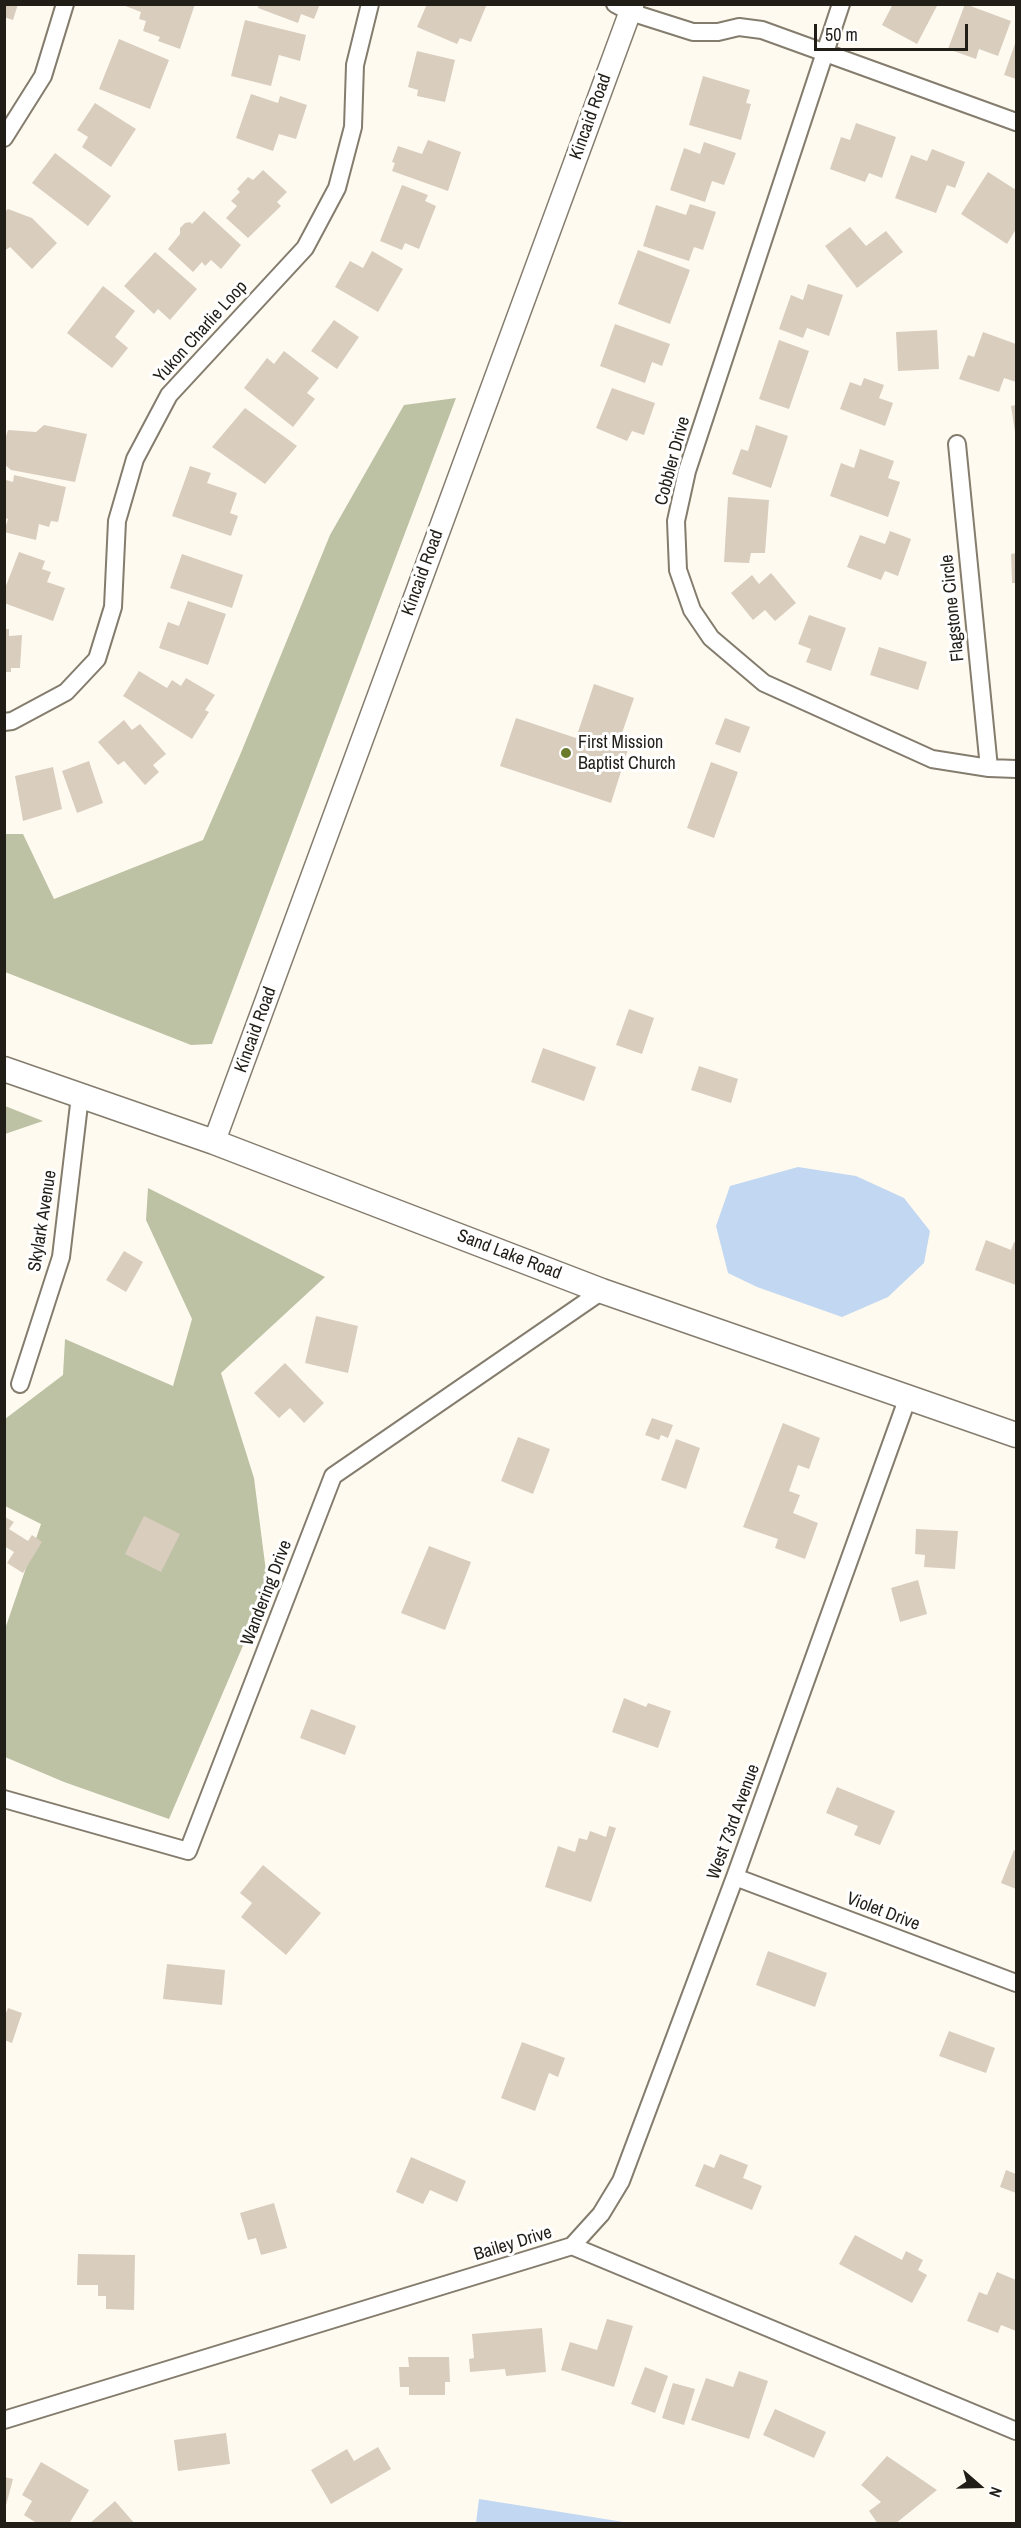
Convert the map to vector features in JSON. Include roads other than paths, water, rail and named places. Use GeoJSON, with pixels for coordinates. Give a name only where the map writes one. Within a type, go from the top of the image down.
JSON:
{"type":"FeatureCollection","features":[{"type":"Feature","properties":{"kind":"main road","name":"Sand Lake Road"},"geometry":{"type":"LineString","coordinates":[[4,1069],[214,1142],[602,1291],[1017,1435]]}},
{"type":"Feature","properties":{"kind":"street"},"geometry":{"type":"LineString","coordinates":[[4,138],[43,76],[65,4]]}},
{"type":"Feature","properties":{"kind":"street","name":"Yukon Charlie Loop"},"geometry":{"type":"LineString","coordinates":[[4,722],[12,721],[66,692],[97,659],[113,607],[117,521],[135,459],[169,395],[304,248],[336,188],[353,127],[355,66],[370,4]]}},
{"type":"Feature","properties":{"kind":"street","name":"Cobbler Drive"},"geometry":{"type":"LineString","coordinates":[[841,4],[687,471],[676,522],[678,570],[692,610],[711,638],[764,683],[795,699],[932,759],[989,768],[1017,769]]}},
{"type":"Feature","properties":{"kind":"street"},"geometry":{"type":"LineString","coordinates":[[626,7],[693,32],[718,32],[739,27],[762,30],[1017,122]]}},
{"type":"Feature","properties":{"kind":"street","name":"Kincaid Road"},"geometry":{"type":"LineString","coordinates":[[214,1142],[626,7]]}},
{"type":"Feature","properties":{"kind":"street","name":"Flagstone Circle"},"geometry":{"type":"LineString","coordinates":[[957,444],[989,768]]}},
{"type":"Feature","properties":{"kind":"street","name":"Skylark Avenue"},"geometry":{"type":"LineString","coordinates":[[20,1384],[60,1257],[80,1096]]}},
{"type":"Feature","properties":{"kind":"street","name":"Wandering Drive"},"geometry":{"type":"LineString","coordinates":[[4,1799],[188,1851],[333,1476],[602,1291]]}},
{"type":"Feature","properties":{"kind":"street","name":"West 73rd Avenue"},"geometry":{"type":"LineString","coordinates":[[572,2246],[601,2214],[621,2181],[735,1877],[908,1397]]}},
{"type":"Feature","properties":{"kind":"street","name":"Violet Drive"},"geometry":{"type":"LineString","coordinates":[[735,1877],[1017,1983]]}},
{"type":"Feature","properties":{"kind":"street","name":"Bailey Drive"},"geometry":{"type":"LineString","coordinates":[[4,2420],[572,2246],[1017,2431]]}},
{"type":"Feature","properties":{"kind":"water"},"geometry":{"type":"Polygon","coordinates":[[[798,1167],[856,1176],[904,1198],[930,1231],[924,1263],[888,1297],[842,1317],[757,1287],[728,1273],[716,1226],[730,1186],[798,1167]]]}},
{"type":"Feature","properties":{"kind":"water"},"geometry":{"type":"Polygon","coordinates":[[[479,2499],[630,2523],[476,2523],[479,2499]]]}},
{"type":"Feature","properties":{"kind":"place","name":"First Mission Baptist Church"},"geometry":{"type":"Point","coordinates":[566,753]}}]}
